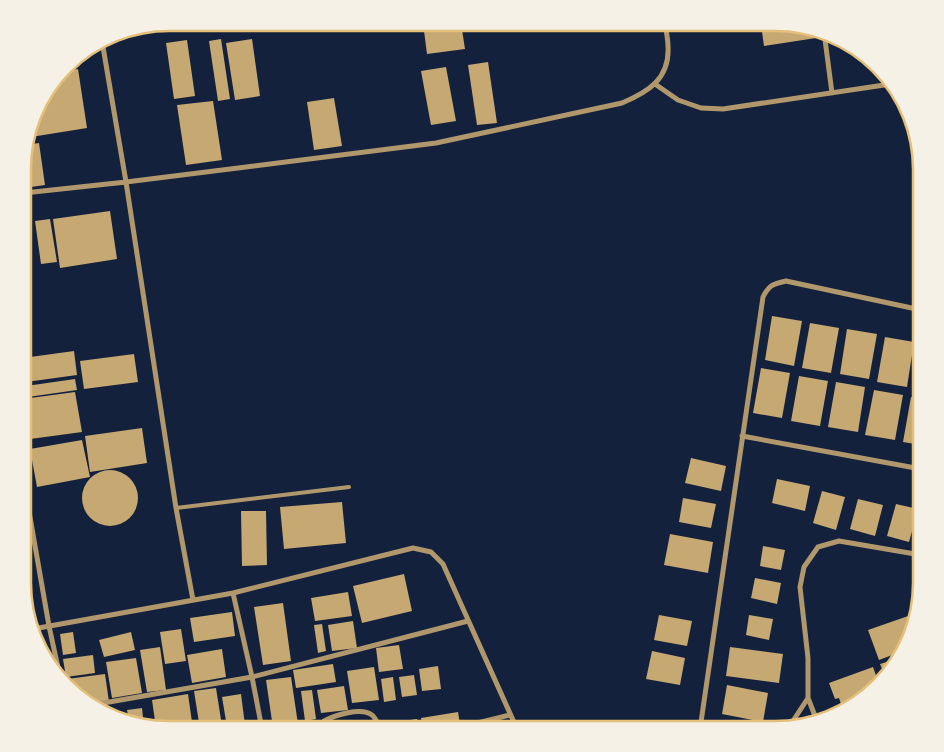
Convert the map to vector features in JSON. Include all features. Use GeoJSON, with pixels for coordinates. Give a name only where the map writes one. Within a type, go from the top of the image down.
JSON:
{"type":"FeatureCollection","features":[{"type":"Feature","properties":{"kind":"street"},"geometry":{"type":"LineString","coordinates":[[31,192],[436,143],[622,103],[641,95],[655,84],[665,68],[668,48],[666,32]]}},
{"type":"Feature","properties":{"kind":"street"},"geometry":{"type":"LineString","coordinates":[[825,41],[832,93]]}},
{"type":"Feature","properties":{"kind":"street"},"geometry":{"type":"LineString","coordinates":[[103,48],[126,182],[176,508],[193,600]]}},
{"type":"Feature","properties":{"kind":"street"},"geometry":{"type":"LineString","coordinates":[[655,84],[678,100],[701,108],[723,109],[884,85]]}},
{"type":"Feature","properties":{"kind":"street"},"geometry":{"type":"LineString","coordinates":[[701,721],[763,298],[767,290],[774,284],[786,281],[913,308]]}},
{"type":"Feature","properties":{"kind":"street"},"geometry":{"type":"LineString","coordinates":[[742,436],[912,467]]}},
{"type":"Feature","properties":{"kind":"street"},"geometry":{"type":"LineString","coordinates":[[32,528],[57,662]]}},
{"type":"Feature","properties":{"kind":"street"},"geometry":{"type":"LineString","coordinates":[[814,715],[808,698],[808,658],[800,587],[804,567],[818,547],[839,542],[912,554]]}},
{"type":"Feature","properties":{"kind":"street"},"geometry":{"type":"LineString","coordinates":[[39,628],[233,593],[413,548],[431,552],[443,564],[513,721]]}},
{"type":"Feature","properties":{"kind":"street"},"geometry":{"type":"LineString","coordinates":[[233,593],[260,720]]}},
{"type":"Feature","properties":{"kind":"street"},"geometry":{"type":"LineString","coordinates":[[102,703],[252,677],[468,621]]}},
{"type":"Feature","properties":{"kind":"street"},"geometry":{"type":"LineString","coordinates":[[794,720],[808,698]]}},
{"type":"Feature","properties":{"kind":"street"},"geometry":{"type":"LineString","coordinates":[[327,720],[334,716],[367,712],[374,716],[376,720]]}},
{"type":"Feature","properties":{"kind":"street"},"geometry":{"type":"LineString","coordinates":[[487,721],[510,715]]}},
{"type":"Feature","properties":{"kind":"lane"},"geometry":{"type":"LineString","coordinates":[[176,508],[349,487]]}},
{"type":"Feature","properties":{"kind":"building"},"geometry":{"type":"Polygon","coordinates":[[[424,31],[462,31],[465,49],[427,54],[424,31]]]}},
{"type":"Feature","properties":{"kind":"building"},"geometry":{"type":"Polygon","coordinates":[[[762,32],[793,32],[816,38],[816,38],[764,46],[762,32]]]}},
{"type":"Feature","properties":{"kind":"building"},"geometry":{"type":"Polygon","coordinates":[[[221,39],[230,99],[218,101],[209,41],[221,39]]]}},
{"type":"Feature","properties":{"kind":"building"},"geometry":{"type":"Polygon","coordinates":[[[252,39],[260,96],[235,100],[226,43],[252,39]]]}},
{"type":"Feature","properties":{"kind":"building"},"geometry":{"type":"Polygon","coordinates":[[[187,40],[195,96],[174,99],[166,43],[187,40]]]}},
{"type":"Feature","properties":{"kind":"building"},"geometry":{"type":"Polygon","coordinates":[[[488,62],[497,123],[477,125],[468,65],[488,62]]]}},
{"type":"Feature","properties":{"kind":"building"},"geometry":{"type":"Polygon","coordinates":[[[446,67],[456,121],[431,125],[421,71],[446,67]]]}},
{"type":"Feature","properties":{"kind":"building"},"geometry":{"type":"Polygon","coordinates":[[[78,69],[87,128],[36,136],[42,116],[50,100],[73,70],[78,69]]]}},
{"type":"Feature","properties":{"kind":"building"},"geometry":{"type":"Polygon","coordinates":[[[334,98],[342,146],[314,150],[307,102],[334,98]]]}},
{"type":"Feature","properties":{"kind":"building"},"geometry":{"type":"Polygon","coordinates":[[[213,101],[222,160],[186,165],[177,105],[213,101]]]}},
{"type":"Feature","properties":{"kind":"building"},"geometry":{"type":"Polygon","coordinates":[[[39,143],[45,185],[31,187],[32,151],[34,144],[39,143]]]}},
{"type":"Feature","properties":{"kind":"building"},"geometry":{"type":"Polygon","coordinates":[[[110,211],[117,259],[60,268],[53,219],[110,211]]]}},
{"type":"Feature","properties":{"kind":"building"},"geometry":{"type":"Polygon","coordinates":[[[50,219],[57,262],[41,264],[35,221],[50,219]]]}},
{"type":"Feature","properties":{"kind":"building"},"geometry":{"type":"Polygon","coordinates":[[[772,316],[802,321],[794,366],[765,360],[772,316]]]}},
{"type":"Feature","properties":{"kind":"building"},"geometry":{"type":"Polygon","coordinates":[[[810,323],[839,328],[831,373],[802,368],[810,323]]]}},
{"type":"Feature","properties":{"kind":"building"},"geometry":{"type":"Polygon","coordinates":[[[847,329],[877,334],[869,379],[840,374],[847,329]]]}},
{"type":"Feature","properties":{"kind":"building"},"geometry":{"type":"Polygon","coordinates":[[[885,337],[913,342],[907,387],[877,382],[885,337]]]}},
{"type":"Feature","properties":{"kind":"building"},"geometry":{"type":"Polygon","coordinates":[[[74,351],[77,375],[32,381],[31,357],[74,351]]]}},
{"type":"Feature","properties":{"kind":"building"},"geometry":{"type":"Polygon","coordinates":[[[134,354],[138,382],[84,389],[80,361],[134,354]]]}},
{"type":"Feature","properties":{"kind":"building"},"geometry":{"type":"Polygon","coordinates":[[[761,368],[790,373],[782,418],[753,413],[761,368]]]}},
{"type":"Feature","properties":{"kind":"building"},"geometry":{"type":"Polygon","coordinates":[[[799,376],[828,381],[820,426],[791,421],[799,376]]]}},
{"type":"Feature","properties":{"kind":"building"},"geometry":{"type":"Polygon","coordinates":[[[75,379],[77,390],[32,396],[32,385],[75,379]]]}},
{"type":"Feature","properties":{"kind":"building"},"geometry":{"type":"Polygon","coordinates":[[[836,382],[865,387],[858,432],[828,427],[836,382]]]}},
{"type":"Feature","properties":{"kind":"building"},"geometry":{"type":"Polygon","coordinates":[[[874,390],[903,395],[895,440],[865,435],[874,390]]]}},
{"type":"Feature","properties":{"kind":"building"},"geometry":{"type":"Polygon","coordinates":[[[75,392],[82,432],[32,439],[32,398],[75,392]]]}},
{"type":"Feature","properties":{"kind":"building"},"geometry":{"type":"Polygon","coordinates":[[[911,397],[912,444],[903,442],[911,397]]]}},
{"type":"Feature","properties":{"kind":"building"},"geometry":{"type":"Polygon","coordinates":[[[142,428],[147,463],[90,472],[85,436],[142,428]]]}},
{"type":"Feature","properties":{"kind":"building"},"geometry":{"type":"Polygon","coordinates":[[[82,440],[90,477],[37,487],[32,449],[82,440]]]}},
{"type":"Feature","properties":{"kind":"building"},"geometry":{"type":"Polygon","coordinates":[[[691,458],[726,466],[721,491],[685,483],[691,458]]]}},
{"type":"Feature","properties":{"kind":"building"},"geometry":{"type":"Polygon","coordinates":[[[104,470],[116,470],[126,474],[134,482],[138,498],[134,514],[126,522],[116,526],[104,526],[94,522],[86,514],[82,504],[82,492],[86,482],[94,474],[104,470]]]}},
{"type":"Feature","properties":{"kind":"building"},"geometry":{"type":"Polygon","coordinates":[[[777,479],[810,486],[805,511],[772,503],[777,479]]]}},
{"type":"Feature","properties":{"kind":"building"},"geometry":{"type":"Polygon","coordinates":[[[822,491],[845,497],[836,530],[813,523],[822,491]]]}},
{"type":"Feature","properties":{"kind":"building"},"geometry":{"type":"Polygon","coordinates":[[[683,498],[716,504],[711,528],[679,522],[683,498]]]}},
{"type":"Feature","properties":{"kind":"building"},"geometry":{"type":"Polygon","coordinates":[[[858,499],[883,505],[875,536],[850,529],[858,499]]]}},
{"type":"Feature","properties":{"kind":"building"},"geometry":{"type":"Polygon","coordinates":[[[342,502],[346,543],[284,549],[280,507],[342,502]]]}},
{"type":"Feature","properties":{"kind":"building"},"geometry":{"type":"Polygon","coordinates":[[[896,504],[912,508],[912,530],[909,542],[887,536],[896,504]]]}},
{"type":"Feature","properties":{"kind":"building"},"geometry":{"type":"Polygon","coordinates":[[[241,511],[266,511],[267,565],[242,566],[241,511]]]}},
{"type":"Feature","properties":{"kind":"building"},"geometry":{"type":"Polygon","coordinates":[[[670,534],[713,542],[708,573],[664,565],[670,534]]]}},
{"type":"Feature","properties":{"kind":"building"},"geometry":{"type":"Polygon","coordinates":[[[763,546],[785,550],[781,570],[760,566],[763,546]]]}},
{"type":"Feature","properties":{"kind":"building"},"geometry":{"type":"Polygon","coordinates":[[[404,574],[412,611],[362,623],[353,586],[404,574]]]}},
{"type":"Feature","properties":{"kind":"building"},"geometry":{"type":"Polygon","coordinates":[[[755,578],[781,583],[777,604],[751,598],[755,578]]]}},
{"type":"Feature","properties":{"kind":"building"},"geometry":{"type":"Polygon","coordinates":[[[348,592],[352,616],[315,621],[311,598],[348,592]]]}},
{"type":"Feature","properties":{"kind":"building"},"geometry":{"type":"Polygon","coordinates":[[[283,603],[291,661],[263,665],[254,607],[283,603]]]}},
{"type":"Feature","properties":{"kind":"building"},"geometry":{"type":"Polygon","coordinates":[[[232,612],[235,636],[194,642],[190,618],[232,612]]]}},
{"type":"Feature","properties":{"kind":"building"},"geometry":{"type":"Polygon","coordinates":[[[659,615],[692,621],[687,646],[654,640],[659,615]]]}},
{"type":"Feature","properties":{"kind":"building"},"geometry":{"type":"Polygon","coordinates":[[[749,615],[773,619],[769,640],[746,635],[749,615]]]}},
{"type":"Feature","properties":{"kind":"building"},"geometry":{"type":"Polygon","coordinates":[[[909,616],[902,636],[892,655],[879,660],[868,630],[909,616]]]}},
{"type":"Feature","properties":{"kind":"building"},"geometry":{"type":"Polygon","coordinates":[[[353,621],[357,648],[332,651],[328,625],[353,621]]]}},
{"type":"Feature","properties":{"kind":"building"},"geometry":{"type":"Polygon","coordinates":[[[322,624],[326,651],[318,653],[314,625],[322,624]]]}},
{"type":"Feature","properties":{"kind":"building"},"geometry":{"type":"Polygon","coordinates":[[[181,629],[186,661],[165,664],[160,632],[181,629]]]}},
{"type":"Feature","properties":{"kind":"building"},"geometry":{"type":"Polygon","coordinates":[[[73,632],[76,653],[63,655],[60,634],[73,632]]]}},
{"type":"Feature","properties":{"kind":"building"},"geometry":{"type":"Polygon","coordinates":[[[131,632],[135,650],[104,657],[99,640],[131,632]]]}},
{"type":"Feature","properties":{"kind":"building"},"geometry":{"type":"Polygon","coordinates":[[[399,645],[403,669],[379,672],[376,648],[399,645]]]}},
{"type":"Feature","properties":{"kind":"building"},"geometry":{"type":"Polygon","coordinates":[[[160,647],[166,690],[147,692],[140,650],[160,647]]]}},
{"type":"Feature","properties":{"kind":"building"},"geometry":{"type":"Polygon","coordinates":[[[730,647],[783,654],[779,683],[726,676],[730,647]]]}},
{"type":"Feature","properties":{"kind":"building"},"geometry":{"type":"Polygon","coordinates":[[[222,649],[226,677],[192,683],[187,655],[222,649]]]}},
{"type":"Feature","properties":{"kind":"building"},"geometry":{"type":"Polygon","coordinates":[[[652,651],[685,658],[680,685],[646,679],[652,651]]]}},
{"type":"Feature","properties":{"kind":"building"},"geometry":{"type":"Polygon","coordinates":[[[93,655],[95,673],[68,677],[66,675],[63,659],[93,655]]]}},
{"type":"Feature","properties":{"kind":"building"},"geometry":{"type":"Polygon","coordinates":[[[136,658],[142,693],[112,698],[106,662],[136,658]]]}},
{"type":"Feature","properties":{"kind":"building"},"geometry":{"type":"Polygon","coordinates":[[[888,662],[882,669],[880,664],[888,662]]]}},
{"type":"Feature","properties":{"kind":"building"},"geometry":{"type":"Polygon","coordinates":[[[333,664],[336,682],[296,688],[293,670],[333,664]]]}},
{"type":"Feature","properties":{"kind":"building"},"geometry":{"type":"Polygon","coordinates":[[[438,666],[441,689],[422,691],[419,669],[438,666]]]}},
{"type":"Feature","properties":{"kind":"building"},"geometry":{"type":"Polygon","coordinates":[[[374,667],[379,700],[352,703],[347,671],[374,667]]]}},
{"type":"Feature","properties":{"kind":"building"},"geometry":{"type":"Polygon","coordinates":[[[873,667],[876,677],[866,687],[841,704],[839,698],[835,699],[829,683],[873,667]]]}},
{"type":"Feature","properties":{"kind":"building"},"geometry":{"type":"Polygon","coordinates":[[[105,674],[109,702],[102,703],[93,698],[70,679],[105,674]]]}},
{"type":"Feature","properties":{"kind":"building"},"geometry":{"type":"Polygon","coordinates":[[[414,675],[417,695],[402,697],[399,677],[414,675]]]}},
{"type":"Feature","properties":{"kind":"building"},"geometry":{"type":"Polygon","coordinates":[[[291,677],[297,720],[272,720],[266,680],[291,677]]]}},
{"type":"Feature","properties":{"kind":"building"},"geometry":{"type":"Polygon","coordinates":[[[393,677],[396,700],[384,702],[381,679],[393,677]]]}},
{"type":"Feature","properties":{"kind":"building"},"geometry":{"type":"Polygon","coordinates":[[[727,685],[768,693],[763,721],[722,714],[727,685]]]}},
{"type":"Feature","properties":{"kind":"building"},"geometry":{"type":"Polygon","coordinates":[[[344,686],[348,710],[321,713],[317,690],[344,686]]]}},
{"type":"Feature","properties":{"kind":"building"},"geometry":{"type":"Polygon","coordinates":[[[216,688],[221,720],[199,720],[194,691],[216,688]]]}},
{"type":"Feature","properties":{"kind":"building"},"geometry":{"type":"Polygon","coordinates":[[[312,690],[316,719],[305,720],[301,691],[312,690]]]}},
{"type":"Feature","properties":{"kind":"building"},"geometry":{"type":"Polygon","coordinates":[[[188,694],[192,720],[155,720],[152,700],[188,694]]]}},
{"type":"Feature","properties":{"kind":"building"},"geometry":{"type":"Polygon","coordinates":[[[241,694],[244,720],[226,720],[222,697],[241,694]]]}},
{"type":"Feature","properties":{"kind":"building"},"geometry":{"type":"Polygon","coordinates":[[[142,708],[143,718],[128,714],[127,710],[142,708]]]}},
{"type":"Feature","properties":{"kind":"building"},"geometry":{"type":"Polygon","coordinates":[[[458,712],[459,720],[421,720],[421,718],[458,712]]]}}]}
